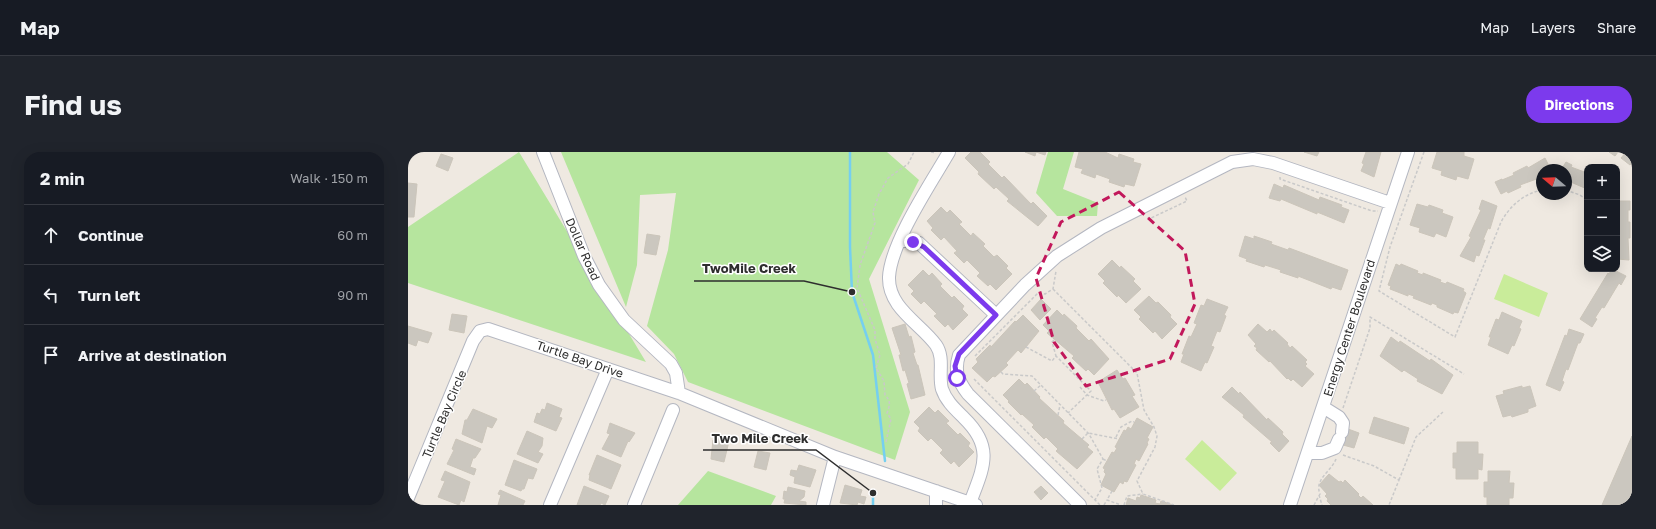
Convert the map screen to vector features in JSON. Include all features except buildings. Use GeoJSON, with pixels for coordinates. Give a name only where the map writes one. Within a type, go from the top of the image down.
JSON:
{"type":"FeatureCollection","features":[{"type":"Feature","properties":{"kind":"street","name":"Dollar Road"},"geometry":{"type":"LineString","coordinates":[[543,152],[584,256],[599,285],[624,320],[671,364],[676,373],[679,393]]}},
{"type":"Feature","properties":{"kind":"street"},"geometry":{"type":"LineString","coordinates":[[949,152],[921,199],[901,240],[891,267],[889,278],[890,289],[900,308],[937,346],[941,358],[942,388],[946,398],[980,437],[985,457],[973,504]]}},
{"type":"Feature","properties":{"kind":"street","name":"Energy Center Boulevard"},"geometry":{"type":"LineString","coordinates":[[1290,505],[1408,152]]}},
{"type":"Feature","properties":{"kind":"street"},"geometry":{"type":"LineString","coordinates":[[1080,505],[968,394],[957,378],[955,366],[959,354],[1042,269],[1057,256],[1101,228],[1232,162],[1253,159],[1273,163],[1389,206]]}},
{"type":"Feature","properties":{"kind":"street"},"geometry":{"type":"LineString","coordinates":[[901,240],[919,243],[996,315]]}},
{"type":"Feature","properties":{"kind":"street","name":"Turtle Bay Drive"},"geometry":{"type":"LineString","coordinates":[[480,331],[488,329],[496,331],[679,393],[835,457],[973,504]]}},
{"type":"Feature","properties":{"kind":"street","name":"Turtle Bay Circle"},"geometry":{"type":"LineString","coordinates":[[408,498],[473,341],[480,331]]}},
{"type":"Feature","properties":{"kind":"street"},"geometry":{"type":"LineString","coordinates":[[550,505],[608,369]]}},
{"type":"Feature","properties":{"kind":"street"},"geometry":{"type":"LineString","coordinates":[[1308,453],[1322,453],[1335,448],[1341,436],[1343,423],[1339,417],[1323,407]]}},
{"type":"Feature","properties":{"kind":"street"},"geometry":{"type":"LineString","coordinates":[[634,505],[673,410]]}},
{"type":"Feature","properties":{"kind":"street"},"geometry":{"type":"LineString","coordinates":[[823,505],[835,457]]}},
{"type":"Feature","properties":{"kind":"street"},"geometry":{"type":"LineString","coordinates":[[936,491],[936,505]]}},
{"type":"Feature","properties":{"kind":"path"},"geometry":{"type":"LineString","coordinates":[[886,442],[891,419],[887,413],[890,406],[889,400],[885,395],[884,381],[876,368],[880,355],[875,339],[875,330],[863,305],[857,284],[862,256],[874,223],[873,212],[879,194],[888,178],[908,164],[914,152]]}},
{"type":"Feature","properties":{"kind":"path"},"geometry":{"type":"LineString","coordinates":[[931,152],[936,153]]}},
{"type":"Feature","properties":{"kind":"path"},"geometry":{"type":"LineString","coordinates":[[1424,152],[1390,247],[1379,291],[1455,337],[1508,209],[1526,196],[1536,192]]}},
{"type":"Feature","properties":{"kind":"path"},"geometry":{"type":"LineString","coordinates":[[1282,172],[1280,179],[1372,211],[1389,206]]}},
{"type":"Feature","properties":{"kind":"path"},"geometry":{"type":"LineString","coordinates":[[1572,192],[1584,198]]}},
{"type":"Feature","properties":{"kind":"path"},"geometry":{"type":"LineString","coordinates":[[1146,212],[1149,219],[1186,201],[1184,193]]}},
{"type":"Feature","properties":{"kind":"path"},"geometry":{"type":"LineString","coordinates":[[975,356],[1038,293],[1046,294],[1053,289],[1058,266]]}},
{"type":"Feature","properties":{"kind":"path"},"geometry":{"type":"LineString","coordinates":[[1053,289],[1137,374],[1144,410],[1154,427],[1157,436],[1155,447],[1137,481],[1143,494]]}},
{"type":"Feature","properties":{"kind":"path"},"geometry":{"type":"LineString","coordinates":[[1339,417],[1370,328],[1370,317],[1464,374]]}},
{"type":"Feature","properties":{"kind":"path"},"geometry":{"type":"LineString","coordinates":[[1054,340],[1052,342],[1056,356],[1091,391],[1068,413]]}},
{"type":"Feature","properties":{"kind":"path"},"geometry":{"type":"LineString","coordinates":[[1026,347],[1052,361],[1056,356]]}},
{"type":"Feature","properties":{"kind":"path"},"geometry":{"type":"LineString","coordinates":[[1001,372],[1003,374],[1032,376],[1088,433],[1103,459],[1107,461]]}},
{"type":"Feature","properties":{"kind":"path"},"geometry":{"type":"LineString","coordinates":[[974,379],[1100,505]]}},
{"type":"Feature","properties":{"kind":"path"},"geometry":{"type":"LineString","coordinates":[[1034,391],[1040,384]]}},
{"type":"Feature","properties":{"kind":"path"},"geometry":{"type":"LineString","coordinates":[[1080,387],[1087,395],[1104,401],[1106,400]]}},
{"type":"Feature","properties":{"kind":"path"},"geometry":{"type":"LineString","coordinates":[[1058,415],[1060,404]]}},
{"type":"Feature","properties":{"kind":"path"},"geometry":{"type":"LineString","coordinates":[[1389,505],[1416,437],[1444,411]]}},
{"type":"Feature","properties":{"kind":"path"},"geometry":{"type":"LineString","coordinates":[[1116,437],[1121,427],[1132,421],[1134,422]]}},
{"type":"Feature","properties":{"kind":"path"},"geometry":{"type":"LineString","coordinates":[[1088,433],[1116,437],[1119,439]]}},
{"type":"Feature","properties":{"kind":"path"},"geometry":{"type":"LineString","coordinates":[[1082,439],[1088,433]]}},
{"type":"Feature","properties":{"kind":"path"},"geometry":{"type":"LineString","coordinates":[[1322,505],[1317,488],[1319,482],[1334,464],[1338,453],[1374,466],[1381,472],[1399,480]]}},
{"type":"Feature","properties":{"kind":"path"},"geometry":{"type":"LineString","coordinates":[[1095,500],[1102,488],[1097,469],[1103,459]]}},
{"type":"Feature","properties":{"kind":"path"},"geometry":{"type":"LineString","coordinates":[[1104,505],[1112,491]]}},
{"type":"Feature","properties":{"kind":"path"},"geometry":{"type":"LineString","coordinates":[[1124,505],[1127,496],[1143,494],[1174,505]]}},
{"type":"Feature","properties":{"kind":"path"},"geometry":{"type":"LineString","coordinates":[[1314,505],[1320,495]]}},
{"type":"Feature","properties":{"kind":"path"},"geometry":{"type":"LineString","coordinates":[[1107,500],[1121,505]]}},
{"type":"Feature","properties":{"kind":"highlighted area"},"geometry":{"type":"Polygon","coordinates":[[[1119,192],[1185,251],[1195,304],[1170,359],[1086,386],[1054,342],[1036,278],[1061,222],[1119,192]]]}},
{"type":"Feature","properties":{"kind":"green space"},"geometry":{"type":"Polygon","coordinates":[[[519,152],[646,362],[408,283],[408,227],[519,152]]]}},
{"type":"Feature","properties":{"kind":"green space"},"geometry":{"type":"Polygon","coordinates":[[[561,152],[887,152],[919,180],[869,279],[910,412],[895,460],[688,382],[674,354],[647,326],[668,250],[676,193],[640,195],[637,265],[626,307],[561,152]]]}},
{"type":"Feature","properties":{"kind":"green space"},"geometry":{"type":"Polygon","coordinates":[[[1048,152],[1074,152],[1063,189],[1098,203],[1097,216],[1057,216],[1036,193],[1048,152]]]}},
{"type":"Feature","properties":{"kind":"green space"},"geometry":{"type":"Polygon","coordinates":[[[1504,274],[1548,293],[1539,317],[1494,299],[1504,274]]]}},
{"type":"Feature","properties":{"kind":"green space"},"geometry":{"type":"Polygon","coordinates":[[[1202,440],[1237,473],[1220,491],[1185,459],[1202,440]]]}},
{"type":"Feature","properties":{"kind":"green space"},"geometry":{"type":"Polygon","coordinates":[[[708,471],[776,496],[771,505],[678,505],[708,471]]]}},
{"type":"Feature","properties":{"kind":"waterway"},"geometry":{"type":"LineString","coordinates":[[850,152],[850,247],[852,292],[873,355],[885,461]]}},
{"type":"Feature","properties":{"kind":"waterway"},"geometry":{"type":"LineString","coordinates":[[873,493],[873,505]]}},
{"type":"Feature","properties":{"kind":"place","name":"TwoMile Creek"},"geometry":{"type":"Point","coordinates":[852,292]}},
{"type":"Feature","properties":{"kind":"place","name":"Two Mile Creek"},"geometry":{"type":"Point","coordinates":[873,493]}},
{"type":"Feature","properties":{"kind":"route"},"geometry":{"type":"LineString","coordinates":[[913,242],[919,243],[924,247],[996,315],[959,354],[955,366],[957,378]]}}]}
